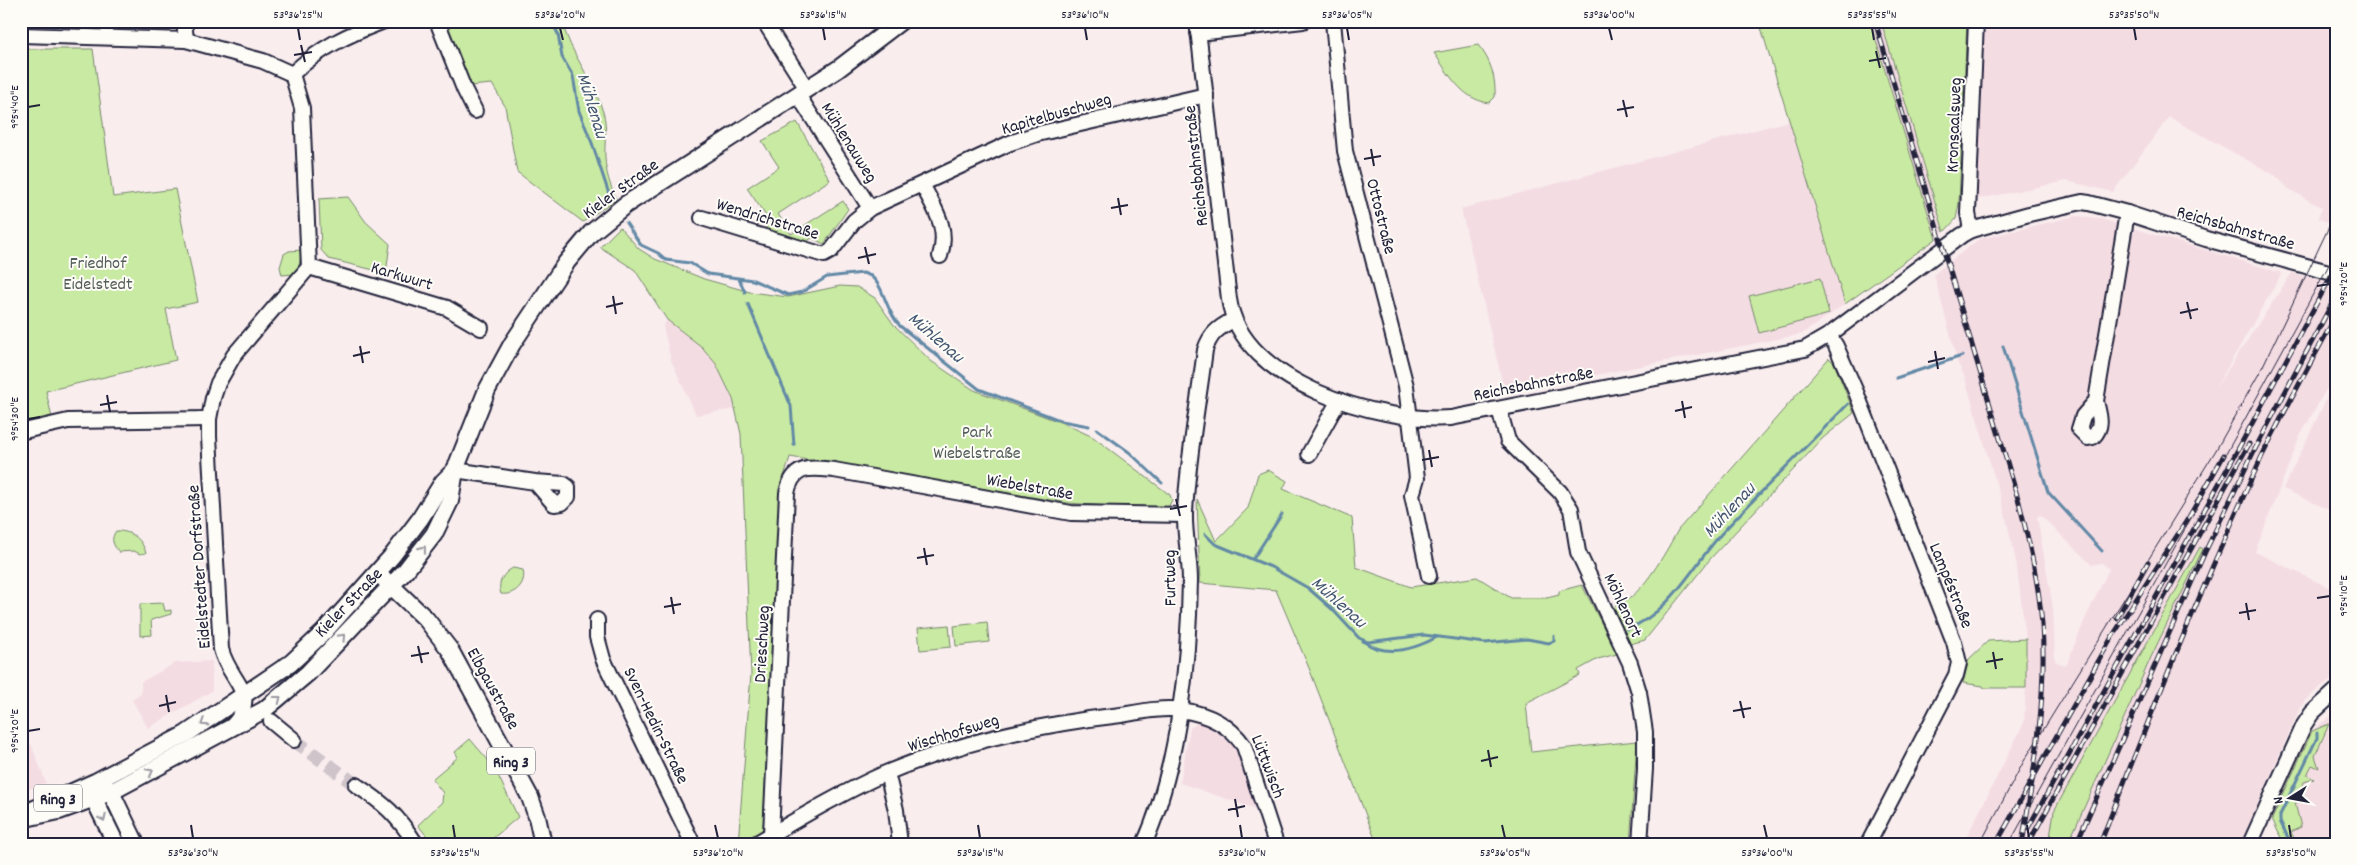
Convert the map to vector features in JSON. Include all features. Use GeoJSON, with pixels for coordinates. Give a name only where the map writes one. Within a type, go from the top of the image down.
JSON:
{"type":"FeatureCollection","features":[{"type":"Feature","properties":{"kind":"main road","name":"Kieler Straße"},"geometry":{"type":"LineString","coordinates":[[111,792],[264,710],[283,696],[308,673],[391,586],[425,547],[441,522],[450,502],[455,470],[488,390],[512,344],[566,263],[591,233],[625,205],[838,69],[901,21]]}},
{"type":"Feature","properties":{"kind":"main road","name":"Kieler Straße"},"geometry":{"type":"LineString","coordinates":[[95,782],[186,734],[291,664],[377,572],[420,519],[443,482],[455,470]]}},
{"type":"Feature","properties":{"kind":"main road","name":"Elbgaustraße"},"geometry":{"type":"LineString","coordinates":[[377,572],[434,628],[460,666],[530,797],[543,844]]}},
{"type":"Feature","properties":{"kind":"main road"},"geometry":{"type":"LineString","coordinates":[[116,841],[94,799],[95,782],[107,787],[111,792],[136,844]]}},
{"type":"Feature","properties":{"kind":"main road","name":"Ring 3"},"geometry":{"type":"LineString","coordinates":[[21,815],[95,782]]}},
{"type":"Feature","properties":{"kind":"main road"},"geometry":{"type":"LineString","coordinates":[[94,799],[111,792]]}},
{"type":"Feature","properties":{"kind":"main road","name":"Ring 3"},"geometry":{"type":"LineString","coordinates":[[21,819],[59,811],[94,799]]}},
{"type":"Feature","properties":{"kind":"street"},"geometry":{"type":"LineString","coordinates":[[184,21],[186,40]]}},
{"type":"Feature","properties":{"kind":"street"},"geometry":{"type":"LineString","coordinates":[[292,74],[312,56],[341,39],[384,21]]}},
{"type":"Feature","properties":{"kind":"street"},"geometry":{"type":"LineString","coordinates":[[437,21],[475,111]]}},
{"type":"Feature","properties":{"kind":"street","name":"Mühlenauweg"},"geometry":{"type":"LineString","coordinates":[[764,21],[870,208]]}},
{"type":"Feature","properties":{"kind":"street"},"geometry":{"type":"LineString","coordinates":[[1197,27],[1303,21]]}},
{"type":"Feature","properties":{"kind":"street","name":"Ottostraße"},"geometry":{"type":"LineString","coordinates":[[1334,21],[1345,151],[1406,386],[1417,478],[1412,495],[1429,576]]}},
{"type":"Feature","properties":{"kind":"street","name":"Kronsaalsweg"},"geometry":{"type":"LineString","coordinates":[[1971,230],[1968,213],[1976,21]]}},
{"type":"Feature","properties":{"kind":"street","name":"Reichsbahnstraße"},"geometry":{"type":"LineString","coordinates":[[1197,27],[1228,299],[1233,320],[1245,340],[1267,363],[1298,382],[1339,400],[1410,418],[1428,420],[1451,418],[1805,349],[1829,335],[1948,245],[1971,230],[2082,202],[2127,213],[2206,239],[2336,274]]}},
{"type":"Feature","properties":{"kind":"street"},"geometry":{"type":"LineString","coordinates":[[21,35],[186,40],[263,61],[292,74],[302,108],[309,267]]}},
{"type":"Feature","properties":{"kind":"street","name":"Kapitelbuschweg"},"geometry":{"type":"LineString","coordinates":[[824,255],[831,251],[854,222],[870,208],[923,186],[1024,138],[1206,95]]}},
{"type":"Feature","properties":{"kind":"street"},"geometry":{"type":"LineString","coordinates":[[923,186],[943,228],[945,242],[940,256]]}},
{"type":"Feature","properties":{"kind":"street"},"geometry":{"type":"LineString","coordinates":[[2096,401],[2127,213]]}},
{"type":"Feature","properties":{"kind":"street","name":"Wendrichstraße"},"geometry":{"type":"LineString","coordinates":[[702,218],[824,255]]}},
{"type":"Feature","properties":{"kind":"street","name":"Karkwurt"},"geometry":{"type":"LineString","coordinates":[[309,267],[447,308],[481,328]]}},
{"type":"Feature","properties":{"kind":"street","name":"Eidelstedter Dorfstraße"},"geometry":{"type":"LineString","coordinates":[[244,695],[224,659],[221,649],[211,493],[209,419],[218,383],[234,355],[309,267]]}},
{"type":"Feature","properties":{"kind":"street","name":"Furtweg"},"geometry":{"type":"LineString","coordinates":[[1144,844],[1165,789],[1180,709],[1189,619],[1189,562],[1185,514],[1205,350],[1209,338],[1215,330],[1233,320]]}},
{"type":"Feature","properties":{"kind":"street","name":"Lampéstraße"},"geometry":{"type":"LineString","coordinates":[[1829,335],[1836,346],[1856,392],[1954,642],[1959,663],[1956,676],[1868,844]]}},
{"type":"Feature","properties":{"kind":"street"},"geometry":{"type":"LineString","coordinates":[[1309,454],[1339,400]]}},
{"type":"Feature","properties":{"kind":"street","name":"Möhlenort"},"geometry":{"type":"LineString","coordinates":[[1499,409],[1508,441],[1560,492],[1571,509],[1578,552],[1632,670],[1642,704],[1645,732],[1645,769],[1640,844]]}},
{"type":"Feature","properties":{"kind":"street"},"geometry":{"type":"LineString","coordinates":[[24,431],[68,421],[209,419]]}},
{"type":"Feature","properties":{"kind":"street","name":"Wiebelstraße"},"geometry":{"type":"LineString","coordinates":[[810,468],[834,470],[1071,513],[1185,514]]}},
{"type":"Feature","properties":{"kind":"street","name":"Drieschweg"},"geometry":{"type":"LineString","coordinates":[[771,834],[787,493],[788,485],[795,475],[799,471],[810,468]]}},
{"type":"Feature","properties":{"kind":"street"},"geometry":{"type":"LineString","coordinates":[[455,470],[535,482]]}},
{"type":"Feature","properties":{"kind":"street","name":"Sven-Hedin-Straße"},"geometry":{"type":"LineString","coordinates":[[597,620],[597,637],[603,659],[693,844]]}},
{"type":"Feature","properties":{"kind":"street"},"geometry":{"type":"LineString","coordinates":[[2250,844],[2304,725],[2312,714],[2335,694]]}},
{"type":"Feature","properties":{"kind":"street"},"geometry":{"type":"LineString","coordinates":[[228,730],[245,708],[244,695]]}},
{"type":"Feature","properties":{"kind":"street","name":"Wischhofsweg"},"geometry":{"type":"LineString","coordinates":[[755,844],[863,784],[944,751],[1024,730],[1080,720],[1180,709]]}},
{"type":"Feature","properties":{"kind":"street","name":"Lüttwisch"},"geometry":{"type":"LineString","coordinates":[[1180,709],[1226,725],[1236,734],[1244,746],[1276,844]]}},
{"type":"Feature","properties":{"kind":"street"},"geometry":{"type":"LineString","coordinates":[[271,722],[294,740]]}},
{"type":"Feature","properties":{"kind":"street"},"geometry":{"type":"LineString","coordinates":[[887,773],[896,810],[900,844]]}},
{"type":"Feature","properties":{"kind":"street"},"geometry":{"type":"LineString","coordinates":[[356,785],[385,804],[400,820],[416,844]]}},
{"type":"Feature","properties":{"kind":"shaded area"},"geometry":{"type":"Polygon","coordinates":[[[21,21],[162,21],[156,28],[21,24],[21,21]]]}},
{"type":"Feature","properties":{"kind":"shaded area"},"geometry":{"type":"Polygon","coordinates":[[[1870,21],[1881,21],[1944,232],[1936,239],[1870,21]]]}},
{"type":"Feature","properties":{"kind":"shaded area"},"geometry":{"type":"Polygon","coordinates":[[[1982,21],[2336,21],[2336,240],[2329,236],[2334,226],[2318,218],[2322,208],[2289,189],[2276,176],[2169,117],[2113,192],[2067,181],[1974,200],[1982,21]]]}},
{"type":"Feature","properties":{"kind":"shaded area"},"geometry":{"type":"Polygon","coordinates":[[[1789,121],[1845,304],[1802,334],[1505,393],[1461,209],[1789,121]]]}},
{"type":"Feature","properties":{"kind":"shaded area"},"geometry":{"type":"Polygon","coordinates":[[[2076,216],[2098,218],[2282,273],[2215,389],[2292,273],[2336,284],[2336,372],[2299,438],[2255,552],[2336,591],[2336,675],[2312,694],[2300,708],[2240,844],[1963,844],[2024,723],[2026,688],[2026,639],[2016,561],[2004,510],[1964,375],[1958,364],[1934,274],[1979,239],[2076,216]],[[2040,515],[2037,517],[2053,607],[2055,661],[2066,666],[2086,617],[2109,569],[2102,563],[2092,565],[2040,515]]]}},
{"type":"Feature","properties":{"kind":"shaded area"},"geometry":{"type":"Polygon","coordinates":[[[667,320],[702,347],[716,364],[733,399],[735,409],[696,415],[671,360],[663,326],[667,320]]]}},
{"type":"Feature","properties":{"kind":"shaded area"},"geometry":{"type":"Polygon","coordinates":[[[2336,379],[2336,513],[2283,489],[2336,379]]]}},
{"type":"Feature","properties":{"kind":"shaded area"},"geometry":{"type":"Polygon","coordinates":[[[212,661],[212,691],[148,728],[132,700],[141,694],[141,682],[175,663],[212,661]]]}},
{"type":"Feature","properties":{"kind":"shaded area"},"geometry":{"type":"Polygon","coordinates":[[[2336,711],[2336,844],[2297,844],[2279,805],[2312,731],[2336,711]]]}},
{"type":"Feature","properties":{"kind":"shaded area"},"geometry":{"type":"Polygon","coordinates":[[[1204,721],[1216,726],[1232,741],[1239,751],[1259,810],[1180,783],[1190,728],[1204,721]]]}},
{"type":"Feature","properties":{"kind":"shaded area"},"geometry":{"type":"Polygon","coordinates":[[[31,744],[46,783],[21,792],[21,745],[31,744]]]}},
{"type":"Feature","properties":{"kind":"green space"},"geometry":{"type":"Polygon","coordinates":[[[445,21],[562,21],[571,45],[594,89],[603,112],[606,135],[606,169],[616,199],[583,222],[517,172],[505,106],[492,84],[470,86],[445,21]]]}},
{"type":"Feature","properties":{"kind":"green space"},"geometry":{"type":"Polygon","coordinates":[[[1759,21],[1870,21],[1936,239],[1845,304],[1759,21]]]}},
{"type":"Feature","properties":{"kind":"green space"},"geometry":{"type":"Polygon","coordinates":[[[1881,21],[1967,21],[1959,203],[1956,219],[1944,232],[1881,21]]]}},
{"type":"Feature","properties":{"kind":"green space"},"geometry":{"type":"Polygon","coordinates":[[[1478,45],[1489,63],[1495,83],[1495,97],[1489,103],[1479,101],[1463,91],[1434,53],[1478,45]]]}},
{"type":"Feature","properties":{"kind":"green space","name":"Friedhof Eidelstedt"},"geometry":{"type":"Polygon","coordinates":[[[21,49],[93,49],[113,197],[175,189],[198,302],[166,309],[176,360],[46,391],[52,418],[22,425],[21,49]]]}},
{"type":"Feature","properties":{"kind":"green space"},"geometry":{"type":"Polygon","coordinates":[[[797,122],[830,180],[778,214],[791,234],[843,201],[848,209],[824,244],[812,238],[803,244],[765,230],[768,219],[747,188],[779,167],[762,141],[797,122]]]}},
{"type":"Feature","properties":{"kind":"green space"},"geometry":{"type":"Polygon","coordinates":[[[348,197],[366,222],[390,244],[386,273],[329,259],[321,250],[319,199],[348,197]]]}},
{"type":"Feature","properties":{"kind":"green space","name":"Park Wiebelstraße"},"geometry":{"type":"Polygon","coordinates":[[[620,227],[639,249],[655,259],[704,279],[750,292],[788,297],[840,286],[857,287],[875,298],[894,325],[931,361],[974,390],[1065,424],[1093,437],[1170,495],[1172,500],[1167,509],[1160,510],[1068,503],[790,457],[781,486],[763,828],[760,833],[741,844],[738,844],[751,674],[741,434],[733,399],[716,364],[702,347],[667,320],[635,270],[600,247],[620,227]]]}},
{"type":"Feature","properties":{"kind":"green space"},"geometry":{"type":"Polygon","coordinates":[[[302,250],[299,266],[294,274],[282,275],[280,267],[284,254],[289,251],[302,250]]]}},
{"type":"Feature","properties":{"kind":"green space"},"geometry":{"type":"Polygon","coordinates":[[[1820,278],[1829,314],[1759,333],[1749,296],[1820,278]]]}},
{"type":"Feature","properties":{"kind":"green space"},"geometry":{"type":"Polygon","coordinates":[[[1829,358],[1834,363],[1854,413],[1823,438],[1711,558],[1645,640],[1630,644],[1614,608],[1617,604],[1630,598],[1644,584],[1678,530],[1829,358]]]}},
{"type":"Feature","properties":{"kind":"green space"},"geometry":{"type":"Polygon","coordinates":[[[1268,470],[1287,481],[1283,489],[1352,518],[1356,567],[1411,587],[1477,577],[1511,598],[1547,598],[1559,595],[1559,591],[1582,585],[1617,654],[1598,659],[1578,670],[1580,675],[1526,703],[1531,752],[1637,741],[1630,844],[1377,844],[1309,668],[1276,590],[1200,583],[1197,499],[1216,541],[1248,508],[1258,474],[1268,470]]]}},
{"type":"Feature","properties":{"kind":"green space"},"geometry":{"type":"Polygon","coordinates":[[[116,531],[126,532],[135,536],[144,547],[146,553],[140,554],[134,551],[119,552],[113,542],[116,531]]]}},
{"type":"Feature","properties":{"kind":"green space"},"geometry":{"type":"Polygon","coordinates":[[[2200,547],[2203,549],[2152,655],[2068,844],[2049,844],[2054,811],[2200,547]]]}},
{"type":"Feature","properties":{"kind":"green space"},"geometry":{"type":"Polygon","coordinates":[[[513,568],[523,570],[523,580],[515,591],[501,594],[500,582],[506,573],[513,568]]]}},
{"type":"Feature","properties":{"kind":"green space"},"geometry":{"type":"Polygon","coordinates":[[[163,603],[165,611],[171,610],[171,614],[151,620],[152,635],[140,636],[140,604],[163,603]]]}},
{"type":"Feature","properties":{"kind":"green space"},"geometry":{"type":"Polygon","coordinates":[[[987,622],[989,642],[956,646],[954,626],[987,622]]]}},
{"type":"Feature","properties":{"kind":"green space"},"geometry":{"type":"Polygon","coordinates":[[[949,625],[951,647],[920,650],[918,628],[949,625]]]}},
{"type":"Feature","properties":{"kind":"green space"},"geometry":{"type":"Polygon","coordinates":[[[2026,639],[2026,688],[1984,688],[1983,686],[1963,683],[1969,659],[1988,641],[2026,639]]]}},
{"type":"Feature","properties":{"kind":"green space"},"geometry":{"type":"Polygon","coordinates":[[[2329,724],[2315,756],[2319,768],[2312,765],[2307,775],[2314,779],[2304,782],[2301,790],[2303,801],[2295,803],[2301,827],[2291,832],[2297,844],[2284,844],[2272,819],[2312,731],[2329,724]]]}},
{"type":"Feature","properties":{"kind":"green space"},"geometry":{"type":"Polygon","coordinates":[[[470,739],[494,767],[518,817],[491,840],[494,844],[433,844],[418,825],[442,802],[443,793],[432,779],[458,757],[455,752],[470,739]]]}},
{"type":"Feature","properties":{"kind":"waterway","name":"Mühlenau"},"geometry":{"type":"LineString","coordinates":[[552,21],[558,34],[562,57],[573,76],[579,111],[610,197]]}},
{"type":"Feature","properties":{"kind":"waterway","name":"Mühlenau"},"geometry":{"type":"LineString","coordinates":[[626,223],[641,245],[658,253],[666,260],[690,263],[708,274],[753,280],[788,295],[802,292],[827,277],[863,273],[871,276],[876,281],[891,313],[900,326],[979,389],[1062,421],[1089,426]]}},
{"type":"Feature","properties":{"kind":"waterway"},"geometry":{"type":"LineString","coordinates":[[739,279],[745,292]]}},
{"type":"Feature","properties":{"kind":"waterway"},"geometry":{"type":"LineString","coordinates":[[748,304],[791,406],[794,445]]}},
{"type":"Feature","properties":{"kind":"waterway","name":"Mühlenau"},"geometry":{"type":"LineString","coordinates":[[2003,346],[2048,492],[2102,551]]}},
{"type":"Feature","properties":{"kind":"waterway","name":"Mühlenau"},"geometry":{"type":"LineString","coordinates":[[1896,378],[1962,356]]}},
{"type":"Feature","properties":{"kind":"waterway","name":"Mühlenau"},"geometry":{"type":"LineString","coordinates":[[1627,629],[1642,622],[1668,600],[1722,533],[1848,404]]}},
{"type":"Feature","properties":{"kind":"waterway","name":"Mühlenau"},"geometry":{"type":"LineString","coordinates":[[1097,429],[1129,452],[1162,483]]}},
{"type":"Feature","properties":{"kind":"waterway"},"geometry":{"type":"LineString","coordinates":[[1253,559],[1282,514]]}},
{"type":"Feature","properties":{"kind":"waterway","name":"Mühlenau"},"geometry":{"type":"LineString","coordinates":[[1205,534],[1215,544],[1271,567],[1308,588],[1332,609],[1359,638],[1368,642],[1424,635],[1485,643],[1527,639],[1549,643],[1554,641],[1554,636]]}},
{"type":"Feature","properties":{"kind":"waterway"},"geometry":{"type":"LineString","coordinates":[[1363,641],[1381,649],[1400,650],[1419,645],[1437,637]]}},
{"type":"Feature","properties":{"kind":"waterway","name":"Mühlenau"},"geometry":{"type":"LineString","coordinates":[[2291,844],[2280,821],[2280,815],[2317,738],[2317,733]]}},
{"type":"Feature","properties":{"kind":"tunnel"},"geometry":{"type":"LineString","coordinates":[[294,740],[356,785]]}},
{"type":"Feature","properties":{"kind":"tram line"},"geometry":{"type":"LineString","coordinates":[[1980,844],[2024,761],[2216,450],[2261,370],[2336,212]]}},
{"type":"Feature","properties":{"kind":"tram line"},"geometry":{"type":"LineString","coordinates":[[2009,844],[2190,520],[2336,252]]}},
{"type":"Feature","properties":{"kind":"railway"},"geometry":{"type":"LineString","coordinates":[[1875,21],[2019,502],[2036,578],[2041,609],[2043,680],[2035,762],[2022,844]]}},
{"type":"Feature","properties":{"kind":"railway"},"geometry":{"type":"LineString","coordinates":[[2028,828],[2241,444],[2336,267]]}},
{"type":"Feature","properties":{"kind":"railway"},"geometry":{"type":"LineString","coordinates":[[2076,844],[2205,552],[2254,451],[2336,296]]}},
{"type":"Feature","properties":{"kind":"railway"},"geometry":{"type":"LineString","coordinates":[[2100,844],[2178,648],[2240,504],[2271,438],[2336,316]]}},
{"type":"Feature","properties":{"kind":"railway"},"geometry":{"type":"LineString","coordinates":[[2028,844],[2249,444]]}},
{"type":"Feature","properties":{"kind":"railway"},"geometry":{"type":"LineString","coordinates":[[1996,844],[2112,637],[2189,517],[2224,455]]}},
{"type":"Feature","properties":{"kind":"railway"},"geometry":{"type":"LineString","coordinates":[[2117,618],[2148,562]]}}]}
